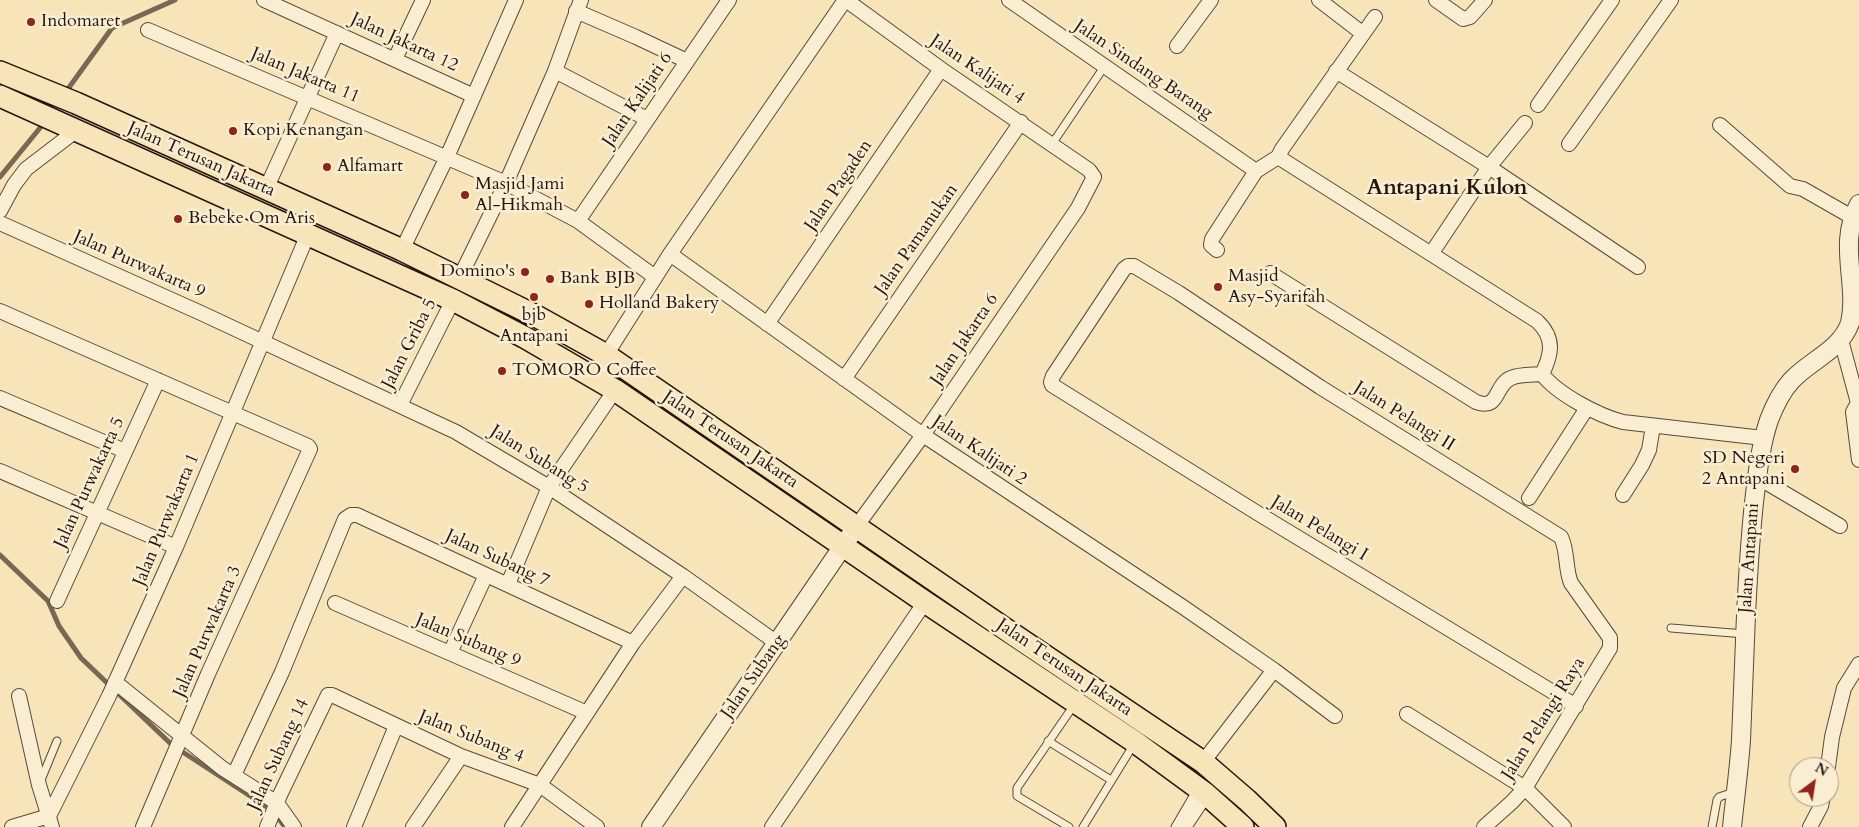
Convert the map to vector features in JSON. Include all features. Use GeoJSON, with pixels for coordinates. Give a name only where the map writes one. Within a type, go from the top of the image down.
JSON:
{"type":"FeatureCollection","features":[{"type":"Feature","properties":{"kind":"main road","name":"Jalan Terusan Jakarta"},"geometry":{"type":"LineString","coordinates":[[0,72],[76,104],[460,277],[606,355],[856,527],[1204,762],[1275,827]]}},
{"type":"Feature","properties":{"kind":"main road","name":"Jalan Terusan Jakarta"},"geometry":{"type":"LineString","coordinates":[[1,98],[69,126],[453,300],[524,336],[595,377],[925,602],[1135,742],[1200,797],[1243,827]]}},
{"type":"Feature","properties":{"kind":"street","name":"Jalan Jakarta 12"},"geometry":{"type":"LineString","coordinates":[[264,0],[474,96]]}},
{"type":"Feature","properties":{"kind":"street"},"geometry":{"type":"LineString","coordinates":[[396,59],[423,0]]}},
{"type":"Feature","properties":{"kind":"street"},"geometry":{"type":"LineString","coordinates":[[402,250],[447,157],[516,0]]}},
{"type":"Feature","properties":{"kind":"street","name":"Jalan Kalijati 6"},"geometry":{"type":"LineString","coordinates":[[578,220],[729,0]]}},
{"type":"Feature","properties":{"kind":"street"},"geometry":{"type":"LineString","coordinates":[[595,377],[606,355],[670,254],[846,0]]}},
{"type":"Feature","properties":{"kind":"street","name":"Jalan Kalijati 4"},"geometry":{"type":"LineString","coordinates":[[846,0],[941,69],[1089,170]]}},
{"type":"Feature","properties":{"kind":"street","name":"Jalan Sindang Barang"},"geometry":{"type":"LineString","coordinates":[[1008,0],[1256,171]]}},
{"type":"Feature","properties":{"kind":"street"},"geometry":{"type":"LineString","coordinates":[[1177,46],[1211,0]]}},
{"type":"Feature","properties":{"kind":"street"},"geometry":{"type":"LineString","coordinates":[[1319,0],[1362,34]]}},
{"type":"Feature","properties":{"kind":"street"},"geometry":{"type":"LineString","coordinates":[[1436,0],[1459,17],[1466,18],[1473,14],[1485,0]]}},
{"type":"Feature","properties":{"kind":"street"},"geometry":{"type":"LineString","coordinates":[[1538,105],[1612,0]]}},
{"type":"Feature","properties":{"kind":"street"},"geometry":{"type":"LineString","coordinates":[[1569,144],[1671,0]]}},
{"type":"Feature","properties":{"kind":"street"},"geometry":{"type":"LineString","coordinates":[[460,277],[506,183],[555,71],[579,5],[636,37],[687,62]]}},
{"type":"Feature","properties":{"kind":"street"},"geometry":{"type":"LineString","coordinates":[[1217,250],[1211,245],[1212,240],[1256,171],[1278,157],[1375,16]]}},
{"type":"Feature","properties":{"kind":"street","name":"Jalan Jakarta 11"},"geometry":{"type":"LineString","coordinates":[[148,30],[506,183],[578,220],[655,277]]}},
{"type":"Feature","properties":{"kind":"street"},"geometry":{"type":"LineString","coordinates":[[266,189],[337,33]]}},
{"type":"Feature","properties":{"kind":"street","name":"Jalan Pagaden"},"geometry":{"type":"LineString","coordinates":[[768,324],[941,69]]}},
{"type":"Feature","properties":{"kind":"street"},"geometry":{"type":"LineString","coordinates":[[555,71],[647,119]]}},
{"type":"Feature","properties":{"kind":"street"},"geometry":{"type":"LineString","coordinates":[[1336,71],[1489,167],[1638,267]]}},
{"type":"Feature","properties":{"kind":"street","name":"Jalan Pamanukan"},"geometry":{"type":"LineString","coordinates":[[844,379],[1021,122]]}},
{"type":"Feature","properties":{"kind":"street"},"geometry":{"type":"LineString","coordinates":[[1431,254],[1489,167],[1525,123]]}},
{"type":"Feature","properties":{"kind":"street"},"geometry":{"type":"LineString","coordinates":[[1720,125],[1790,186],[1803,189],[1856,211]]}},
{"type":"Feature","properties":{"kind":"street"},"geometry":{"type":"LineString","coordinates":[[0,211],[14,185],[26,169],[69,126]]}},
{"type":"Feature","properties":{"kind":"street"},"geometry":{"type":"LineString","coordinates":[[1278,157],[1537,321],[1548,333],[1550,346],[1549,361],[1542,374]]}},
{"type":"Feature","properties":{"kind":"street","name":"Jalan Jakarta 6"},"geometry":{"type":"LineString","coordinates":[[856,527],[923,436],[1078,208],[1093,180],[1093,174],[1089,170]]}},
{"type":"Feature","properties":{"kind":"street","name":"Jalan Antapani"},"geometry":{"type":"LineString","coordinates":[[1732,827],[1741,742],[1750,539],[1757,477],[1764,438],[1770,417],[1786,387],[1798,374],[1841,340],[1850,323],[1853,312],[1853,294],[1849,246],[1856,211]]}},
{"type":"Feature","properties":{"kind":"street","name":"Jalan Purwakarta 9"},"geometry":{"type":"LineString","coordinates":[[0,223],[263,342]]}},
{"type":"Feature","properties":{"kind":"street","name":"Jalan Purwakarta 1"},"geometry":{"type":"LineString","coordinates":[[51,822],[176,548],[308,234]]}},
{"type":"Feature","properties":{"kind":"street","name":"Jalan Kalijati 2"},"geometry":{"type":"LineString","coordinates":[[670,254],[923,436],[1182,607],[1274,670],[1335,716]]}},
{"type":"Feature","properties":{"kind":"street","name":"Jalan Pelangi II"},"geometry":{"type":"LineString","coordinates":[[1054,376],[1124,269],[1128,266],[1134,266],[1320,387],[1559,534],[1564,543],[1569,578],[1608,635],[1611,641],[1610,648]]}},
{"type":"Feature","properties":{"kind":"street"},"geometry":{"type":"LineString","coordinates":[[1270,273],[1476,402],[1484,405],[1490,403],[1505,381],[1511,378],[1542,374]]}},
{"type":"Feature","properties":{"kind":"street","name":"Jalan Griba 5"},"geometry":{"type":"LineString","coordinates":[[400,405],[453,300]]}},
{"type":"Feature","properties":{"kind":"street"},"geometry":{"type":"LineString","coordinates":[[0,311],[233,412]]}},
{"type":"Feature","properties":{"kind":"street"},"geometry":{"type":"LineString","coordinates":[[1841,340],[1858,404],[1853,412],[1859,460]]}},
{"type":"Feature","properties":{"kind":"street","name":"Jalan Subang 5"},"geometry":{"type":"LineString","coordinates":[[263,342],[456,432],[549,486],[683,576],[777,643]]}},
{"type":"Feature","properties":{"kind":"street"},"geometry":{"type":"LineString","coordinates":[[1542,374],[1548,383],[1587,408],[1611,419],[1653,426],[1764,438]]}},
{"type":"Feature","properties":{"kind":"street","name":"Jalan Pelangi I"},"geometry":{"type":"LineString","coordinates":[[1054,376],[1051,382],[1052,385],[1064,393],[1258,514],[1576,706]]}},
{"type":"Feature","properties":{"kind":"street","name":"Jalan Purwakarta 5"},"geometry":{"type":"LineString","coordinates":[[57,601],[95,513],[158,380]]}},
{"type":"Feature","properties":{"kind":"street"},"geometry":{"type":"LineString","coordinates":[[508,584],[549,486],[615,390]]}},
{"type":"Feature","properties":{"kind":"street"},"geometry":{"type":"LineString","coordinates":[[0,398],[125,452]]}},
{"type":"Feature","properties":{"kind":"street"},"geometry":{"type":"LineString","coordinates":[[1528,498],[1587,408]]}},
{"type":"Feature","properties":{"kind":"street","name":"Jalan Purwakarta 3"},"geometry":{"type":"LineString","coordinates":[[143,827],[208,674],[310,450],[308,446],[233,412]]}},
{"type":"Feature","properties":{"kind":"street"},"geometry":{"type":"LineString","coordinates":[[1623,496],[1642,465],[1648,450],[1653,426]]}},
{"type":"Feature","properties":{"kind":"street"},"geometry":{"type":"LineString","coordinates":[[0,471],[176,548]]}},
{"type":"Feature","properties":{"kind":"street"},"geometry":{"type":"LineString","coordinates":[[1757,477],[1840,526]]}},
{"type":"Feature","properties":{"kind":"street","name":"Jalan Subang 7"},"geometry":{"type":"LineString","coordinates":[[234,776],[282,672],[345,519],[350,515],[357,515],[633,643]]}},
{"type":"Feature","properties":{"kind":"street","name":"Jalan Subang"},"geometry":{"type":"LineString","coordinates":[[651,827],[856,527]]}},
{"type":"Feature","properties":{"kind":"street"},"geometry":{"type":"LineString","coordinates":[[450,653],[486,575]]}},
{"type":"Feature","properties":{"kind":"street"},"geometry":{"type":"LineString","coordinates":[[512,827],[633,643],[683,576]]}},
{"type":"Feature","properties":{"kind":"street"},"geometry":{"type":"LineString","coordinates":[[772,827],[925,602]]}},
{"type":"Feature","properties":{"kind":"street","name":"Jalan Subang 9"},"geometry":{"type":"LineString","coordinates":[[335,604],[587,713]]}},
{"type":"Feature","properties":{"kind":"street","name":"Jalan Pelangi Raya"},"geometry":{"type":"LineString","coordinates":[[1484,827],[1525,788],[1610,648]]}},
{"type":"Feature","properties":{"kind":"street"},"geometry":{"type":"LineString","coordinates":[[1829,757],[1832,737],[1844,688],[1859,664]]}},
{"type":"Feature","properties":{"kind":"street"},"geometry":{"type":"LineString","coordinates":[[1204,762],[1274,670]]}},
{"type":"Feature","properties":{"kind":"street"},"geometry":{"type":"LineString","coordinates":[[112,688],[179,745],[234,776],[272,815],[294,827]]}},
{"type":"Feature","properties":{"kind":"street","name":"Jalan Subang 4"},"geometry":{"type":"LineString","coordinates":[[325,699],[328,695],[332,695],[462,756],[540,785],[597,827]]}},
{"type":"Feature","properties":{"kind":"street"},"geometry":{"type":"LineString","coordinates":[[12,827],[51,822],[38,785],[19,696]]}},
{"type":"Feature","properties":{"kind":"street","name":"Jalan Subang 14"},"geometry":{"type":"LineString","coordinates":[[272,815],[325,699]]}},
{"type":"Feature","properties":{"kind":"street"},"geometry":{"type":"LineString","coordinates":[[1407,714],[1525,788],[1564,827]]}},
{"type":"Feature","properties":{"kind":"street"},"geometry":{"type":"LineString","coordinates":[[354,827],[396,726]]}},
{"type":"Feature","properties":{"kind":"street"},"geometry":{"type":"LineString","coordinates":[[414,827],[462,756]]}},
{"type":"Feature","properties":{"kind":"street"},"geometry":{"type":"LineString","coordinates":[[1184,827],[1200,797]]}},
{"type":"Feature","properties":{"kind":"street"},"geometry":{"type":"LineString","coordinates":[[1810,827],[1821,807]]}},
{"type":"Feature","properties":{"kind":"lane"},"geometry":{"type":"LineString","coordinates":[[1052,144],[1104,67]]}},
{"type":"Feature","properties":{"kind":"lane"},"geometry":{"type":"LineString","coordinates":[[1671,628],[1745,634]]}},
{"type":"Feature","properties":{"kind":"lane"},"geometry":{"type":"LineString","coordinates":[[1069,827],[1017,796],[1017,788],[1076,703]]}},
{"type":"Feature","properties":{"kind":"lane"},"geometry":{"type":"LineString","coordinates":[[38,785],[57,741]]}},
{"type":"Feature","properties":{"kind":"lane"},"geometry":{"type":"LineString","coordinates":[[1048,741],[1111,780]]}},
{"type":"Feature","properties":{"kind":"lane"},"geometry":{"type":"LineString","coordinates":[[1083,827],[1135,742]]}},
{"type":"Feature","properties":{"kind":"lane"},"geometry":{"type":"LineString","coordinates":[[1712,827],[1719,797],[1736,792]]}},
{"type":"Feature","properties":{"kind":"lane"},"geometry":{"type":"LineString","coordinates":[[1175,827],[1200,797]]}},
{"type":"Feature","properties":{"kind":"waterway"},"geometry":{"type":"LineString","coordinates":[[65,93],[112,28],[175,0]]}},
{"type":"Feature","properties":{"kind":"waterway"},"geometry":{"type":"LineString","coordinates":[[0,177],[44,123]]}},
{"type":"Feature","properties":{"kind":"waterway"},"geometry":{"type":"LineString","coordinates":[[0,555],[48,601],[59,626],[81,658],[172,745],[273,811],[285,827]]}},
{"type":"Feature","properties":{"kind":"place","name":"Indomaret"},"geometry":{"type":"Point","coordinates":[31,22]}},
{"type":"Feature","properties":{"kind":"place","name":"Kopi Kenangan"},"geometry":{"type":"Point","coordinates":[233,131]}},
{"type":"Feature","properties":{"kind":"place","name":"Alfamart"},"geometry":{"type":"Point","coordinates":[327,167]}},
{"type":"Feature","properties":{"kind":"place","name":"Masjid Jami Al-Hikmah"},"geometry":{"type":"Point","coordinates":[465,195]}},
{"type":"Feature","properties":{"kind":"place","name":"Bebeke Om Aris"},"geometry":{"type":"Point","coordinates":[178,219]}},
{"type":"Feature","properties":{"kind":"place","name":"Domino's"},"geometry":{"type":"Point","coordinates":[525,272]}},
{"type":"Feature","properties":{"kind":"place","name":"Bank BJB"},"geometry":{"type":"Point","coordinates":[550,279]}},
{"type":"Feature","properties":{"kind":"place","name":"Masjid Asy-Syarifah"},"geometry":{"type":"Point","coordinates":[1218,287]}},
{"type":"Feature","properties":{"kind":"place","name":"bjb Antapani"},"geometry":{"type":"Point","coordinates":[534,297]}},
{"type":"Feature","properties":{"kind":"place","name":"Holland Bakery"},"geometry":{"type":"Point","coordinates":[589,304]}},
{"type":"Feature","properties":{"kind":"place","name":"TOMORO Coffee"},"geometry":{"type":"Point","coordinates":[502,371]}},
{"type":"Feature","properties":{"kind":"place","name":"SD Negeri 2 Antapani"},"geometry":{"type":"Point","coordinates":[1795,469]}},
{"type":"Feature","properties":{"kind":"district","name":"Antapani Kulon"},"geometry":{"type":"Point","coordinates":[1447,189]}}]}
